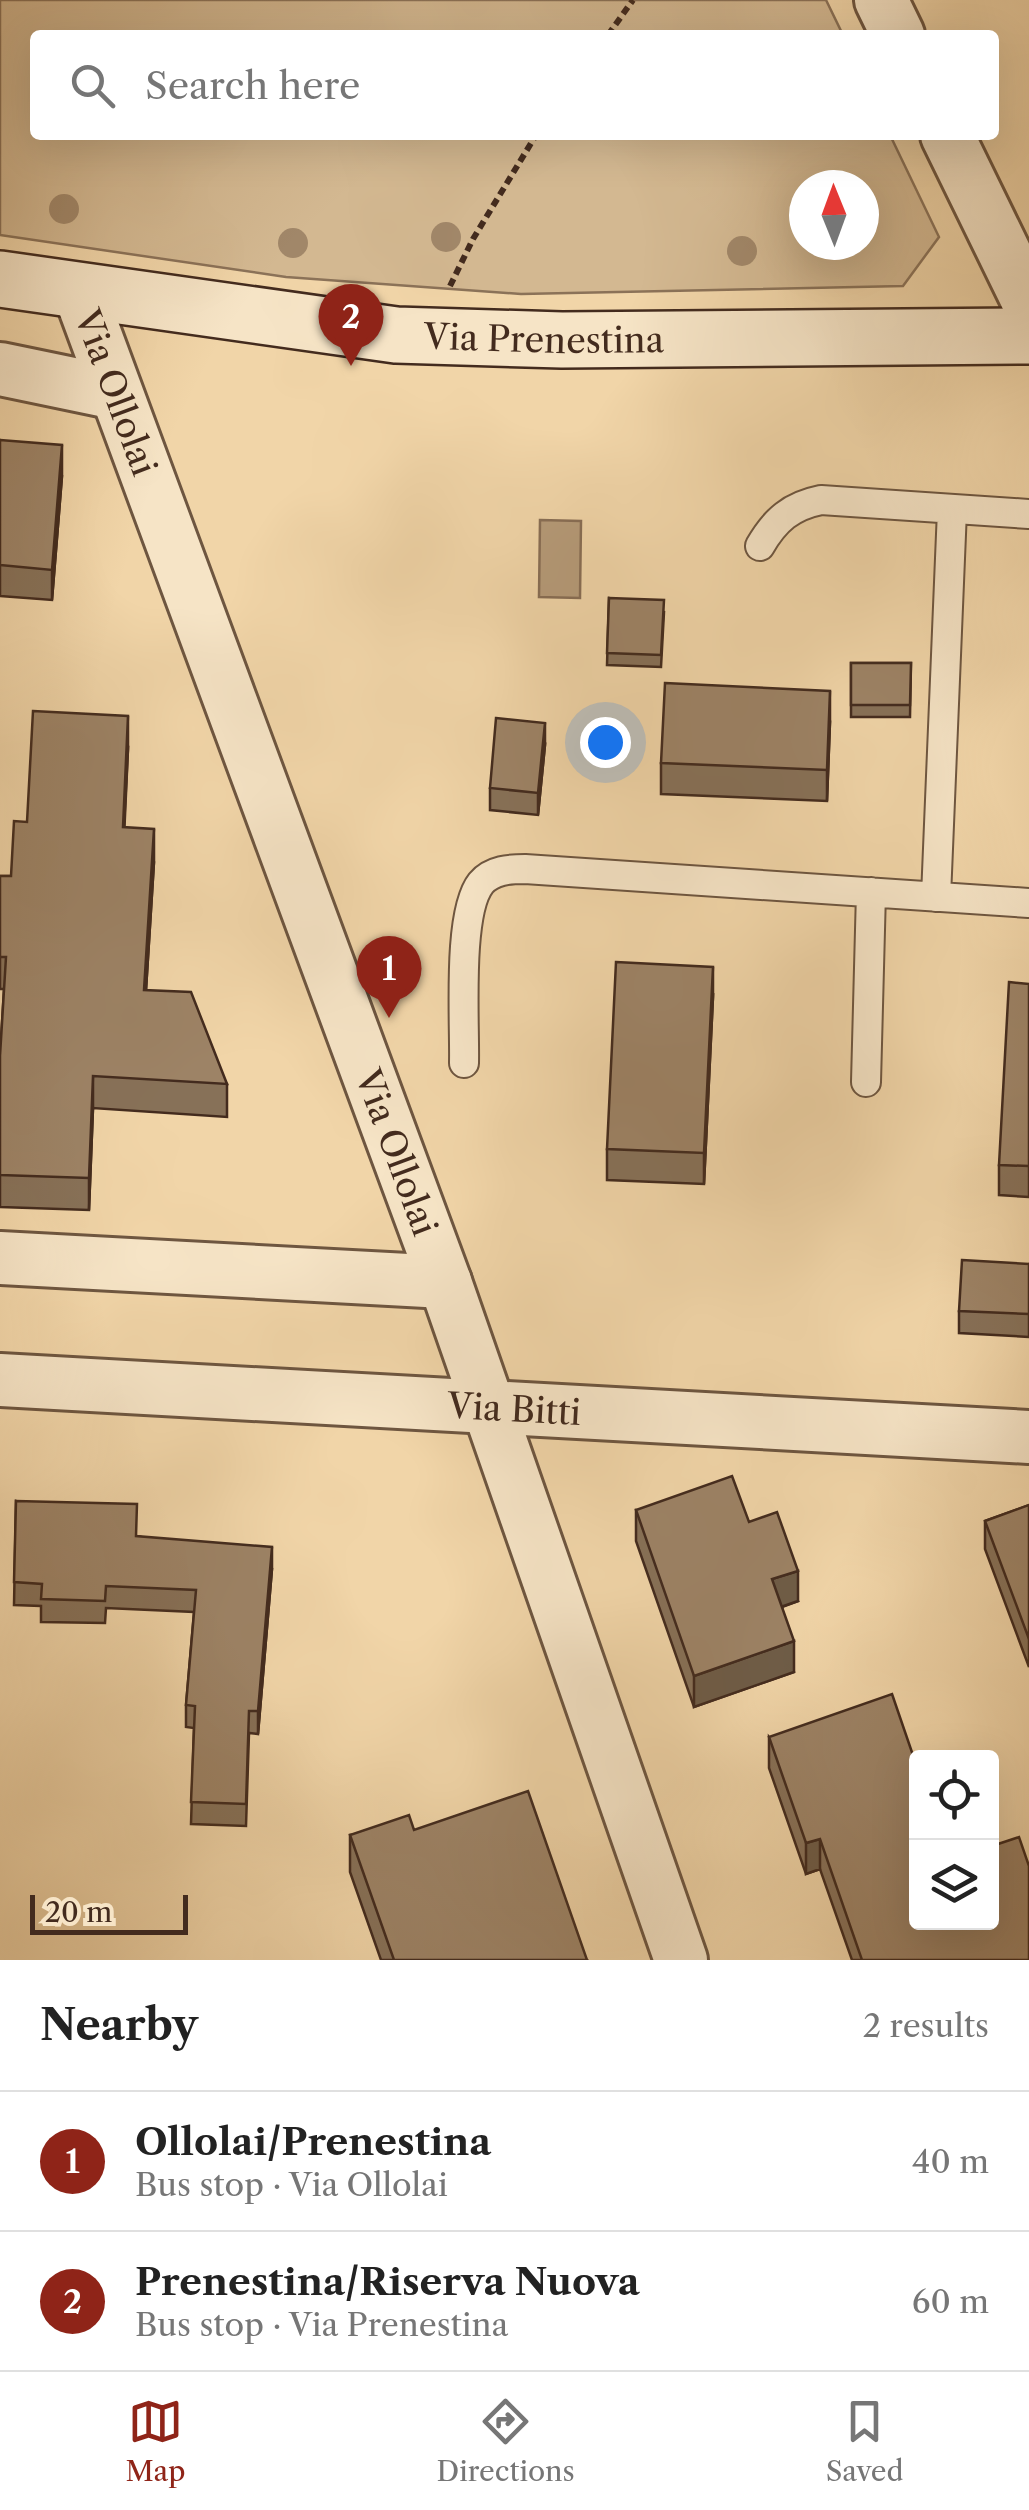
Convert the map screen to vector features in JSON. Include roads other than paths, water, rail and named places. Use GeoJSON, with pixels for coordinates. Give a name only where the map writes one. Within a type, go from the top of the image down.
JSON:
{"type":"FeatureCollection","features":[{"type":"Feature","properties":{"kind":"main road","name":"Via Prenestina"},"geometry":{"type":"LineString","coordinates":[[0,279],[348,330],[425,336],[650,341],[1029,336]]}},
{"type":"Feature","properties":{"kind":"street"},"geometry":{"type":"LineString","coordinates":[[881,0],[896,30]]}},
{"type":"Feature","properties":{"kind":"street"},"geometry":{"type":"LineString","coordinates":[[949,140],[1029,304]]}},
{"type":"Feature","properties":{"kind":"street","name":"Via Ollolai"},"geometry":{"type":"LineString","coordinates":[[79,292],[445,1282],[680,1960]]}},
{"type":"Feature","properties":{"kind":"street"},"geometry":{"type":"LineString","coordinates":[[0,369],[116,393]]}},
{"type":"Feature","properties":{"kind":"street"},"geometry":{"type":"LineString","coordinates":[[0,1258],[445,1282]]}},
{"type":"Feature","properties":{"kind":"street","name":"Via Bitti"},"geometry":{"type":"LineString","coordinates":[[0,1380],[1029,1436]]}},
{"type":"Feature","properties":{"kind":"lane"},"geometry":{"type":"LineString","coordinates":[[760,546],[784,514],[821,500],[1029,514]]}},
{"type":"Feature","properties":{"kind":"lane"},"geometry":{"type":"LineString","coordinates":[[936,897],[952,510]]}},
{"type":"Feature","properties":{"kind":"lane"},"geometry":{"type":"LineString","coordinates":[[464,1063],[468,912],[480,884],[501,871],[525,869],[1029,903]]}},
{"type":"Feature","properties":{"kind":"lane"},"geometry":{"type":"LineString","coordinates":[[866,1082],[871,892]]}},
{"type":"Feature","properties":{"kind":"place","name":"Prenestina/Riserva Nuova"},"geometry":{"type":"Point","coordinates":[351,366]}},
{"type":"Feature","properties":{"kind":"place","name":"Ollolai/Prenestina"},"geometry":{"type":"Point","coordinates":[389,1018]}}]}
